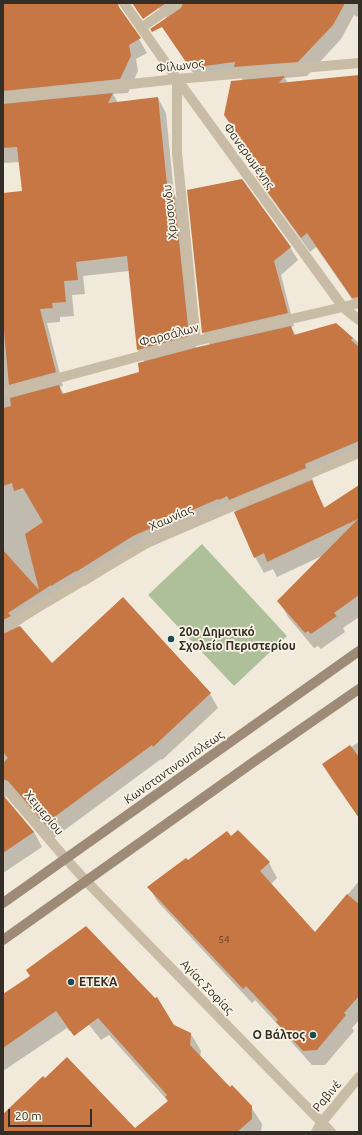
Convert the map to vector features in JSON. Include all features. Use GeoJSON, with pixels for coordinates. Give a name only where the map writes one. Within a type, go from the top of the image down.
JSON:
{"type":"FeatureCollection","features":[{"type":"Feature","properties":{"kind":"main road","name":"Κωνσταντινουπόλεως"},"geometry":{"type":"LineString","coordinates":[[3,903],[359,651]]}},
{"type":"Feature","properties":{"kind":"main road"},"geometry":{"type":"LineString","coordinates":[[3,940],[359,689]]}},
{"type":"Feature","properties":{"kind":"street","name":"Φανερωμένης"},"geometry":{"type":"LineString","coordinates":[[124,3],[177,80],[343,307],[359,320]]}},
{"type":"Feature","properties":{"kind":"street"},"geometry":{"type":"LineString","coordinates":[[141,28],[177,3]]}},
{"type":"Feature","properties":{"kind":"street","name":"Φίλωνος"},"geometry":{"type":"LineString","coordinates":[[3,98],[359,63]]}},
{"type":"Feature","properties":{"kind":"street","name":"Χρυσονδυ"},"geometry":{"type":"LineString","coordinates":[[177,80],[177,153],[196,341]]}},
{"type":"Feature","properties":{"kind":"street","name":"Φαρσάλων"},"geometry":{"type":"LineString","coordinates":[[3,393],[196,341],[359,303]]}},
{"type":"Feature","properties":{"kind":"street","name":"Χαωνίας"},"geometry":{"type":"LineString","coordinates":[[3,628],[152,540],[359,453]]}},
{"type":"Feature","properties":{"kind":"street","name":"Χειμερίου"},"geometry":{"type":"LineString","coordinates":[[3,785],[66,859]]}},
{"type":"Feature","properties":{"kind":"street","name":"Αγίας Σοφίας"},"geometry":{"type":"LineString","coordinates":[[66,859],[331,1132]]}},
{"type":"Feature","properties":{"kind":"street","name":"Ραβινέ"},"geometry":{"type":"LineString","coordinates":[[316,1132],[322,1122],[359,1077]]}},
{"type":"Feature","properties":{"kind":"street"},"geometry":{"type":"LineString","coordinates":[[308,1132],[322,1122]]}},
{"type":"Feature","properties":{"kind":"green space"},"geometry":{"type":"Polygon","coordinates":[[[202,544],[287,636],[234,686],[148,595],[202,544]]]}},
{"type":"Feature","properties":{"kind":"building"},"geometry":{"type":"Polygon","coordinates":[[[3,3],[118,3],[119,7],[141,38],[129,45],[131,56],[120,79],[3,91],[3,3]]]}},
{"type":"Feature","properties":{"kind":"building"},"geometry":{"type":"Polygon","coordinates":[[[132,3],[166,3],[143,19],[132,3]]]}},
{"type":"Feature","properties":{"kind":"building"},"geometry":{"type":"Polygon","coordinates":[[[183,3],[345,3],[333,25],[298,62],[234,67],[235,62],[197,67],[196,64],[188,65],[162,27],[152,32],[150,29],[181,8],[183,3]]]}},
{"type":"Feature","properties":{"kind":"building"},"geometry":{"type":"Polygon","coordinates":[[[359,75],[359,297],[352,298],[307,233],[301,238],[256,176],[266,175],[224,115],[231,81],[285,76],[279,83],[359,75]]]}},
{"type":"Feature","properties":{"kind":"building"},"geometry":{"type":"Polygon","coordinates":[[[113,93],[108,103],[158,97],[168,194],[174,193],[189,336],[137,350],[127,256],[76,262],[78,280],[64,281],[66,302],[52,303],[53,308],[40,309],[56,372],[9,385],[3,321],[3,193],[22,191],[17,147],[3,148],[3,104],[113,93]]]}},
{"type":"Feature","properties":{"kind":"building"},"geometry":{"type":"Polygon","coordinates":[[[242,179],[291,247],[274,261],[288,313],[202,333],[187,190],[242,179]]]}},
{"type":"Feature","properties":{"kind":"building"},"geometry":{"type":"Polygon","coordinates":[[[336,323],[353,338],[351,340],[359,347],[359,441],[305,464],[306,468],[229,500],[227,496],[219,500],[218,499],[133,536],[76,572],[51,585],[8,613],[11,616],[3,620],[3,550],[39,590],[25,534],[43,522],[23,488],[14,491],[12,483],[3,486],[3,408],[11,406],[10,398],[59,385],[62,394],[139,372],[138,363],[198,347],[291,326],[294,335],[336,323]]]}},
{"type":"Feature","properties":{"kind":"building"},"geometry":{"type":"Polygon","coordinates":[[[312,480],[324,508],[359,485],[359,595],[334,613],[337,616],[311,634],[308,631],[305,633],[277,601],[358,519],[267,562],[264,553],[254,558],[234,512],[312,480]]]}},
{"type":"Feature","properties":{"kind":"building"},"geometry":{"type":"Polygon","coordinates":[[[123,597],[211,693],[153,747],[152,745],[45,824],[8,781],[3,779],[3,763],[8,758],[3,752],[3,634],[20,626],[52,663],[123,597]]]}},
{"type":"Feature","properties":{"kind":"building"},"geometry":{"type":"Polygon","coordinates":[[[350,745],[359,757],[359,818],[322,764],[350,745]]]}},
{"type":"Feature","properties":{"kind":"building"},"geometry":{"type":"Polygon","coordinates":[[[3,795],[34,832],[3,853],[3,795]]]}},
{"type":"Feature","properties":{"kind":"building"},"geometry":{"type":"Polygon","coordinates":[[[238,830],[270,862],[260,871],[315,932],[347,894],[359,904],[359,996],[344,1013],[346,1015],[317,1050],[303,1051],[276,1022],[278,1020],[246,986],[243,989],[147,887],[186,858],[188,860],[227,831],[231,836],[238,830]]]}},
{"type":"Feature","properties":{"kind":"building"},"geometry":{"type":"Polygon","coordinates":[[[86,926],[155,998],[157,997],[174,1025],[191,1033],[190,1045],[230,1087],[232,1085],[252,1106],[252,1119],[237,1132],[3,1132],[3,1114],[43,1076],[45,1078],[67,1057],[135,1128],[168,1101],[165,1097],[167,1095],[98,1018],[74,1036],[56,1011],[3,1048],[3,994],[30,976],[26,970],[86,926]]]}},
{"type":"Feature","properties":{"kind":"place","name":"20ο Δημοτικό Σχολείο Περιστερίου"},"geometry":{"type":"Point","coordinates":[171,639]}},
{"type":"Feature","properties":{"kind":"place","name":"ΕΤΕΚΑ"},"geometry":{"type":"Point","coordinates":[71,982]}},
{"type":"Feature","properties":{"kind":"place","name":"Ο Βάλτος"},"geometry":{"type":"Point","coordinates":[313,1035]}}]}
